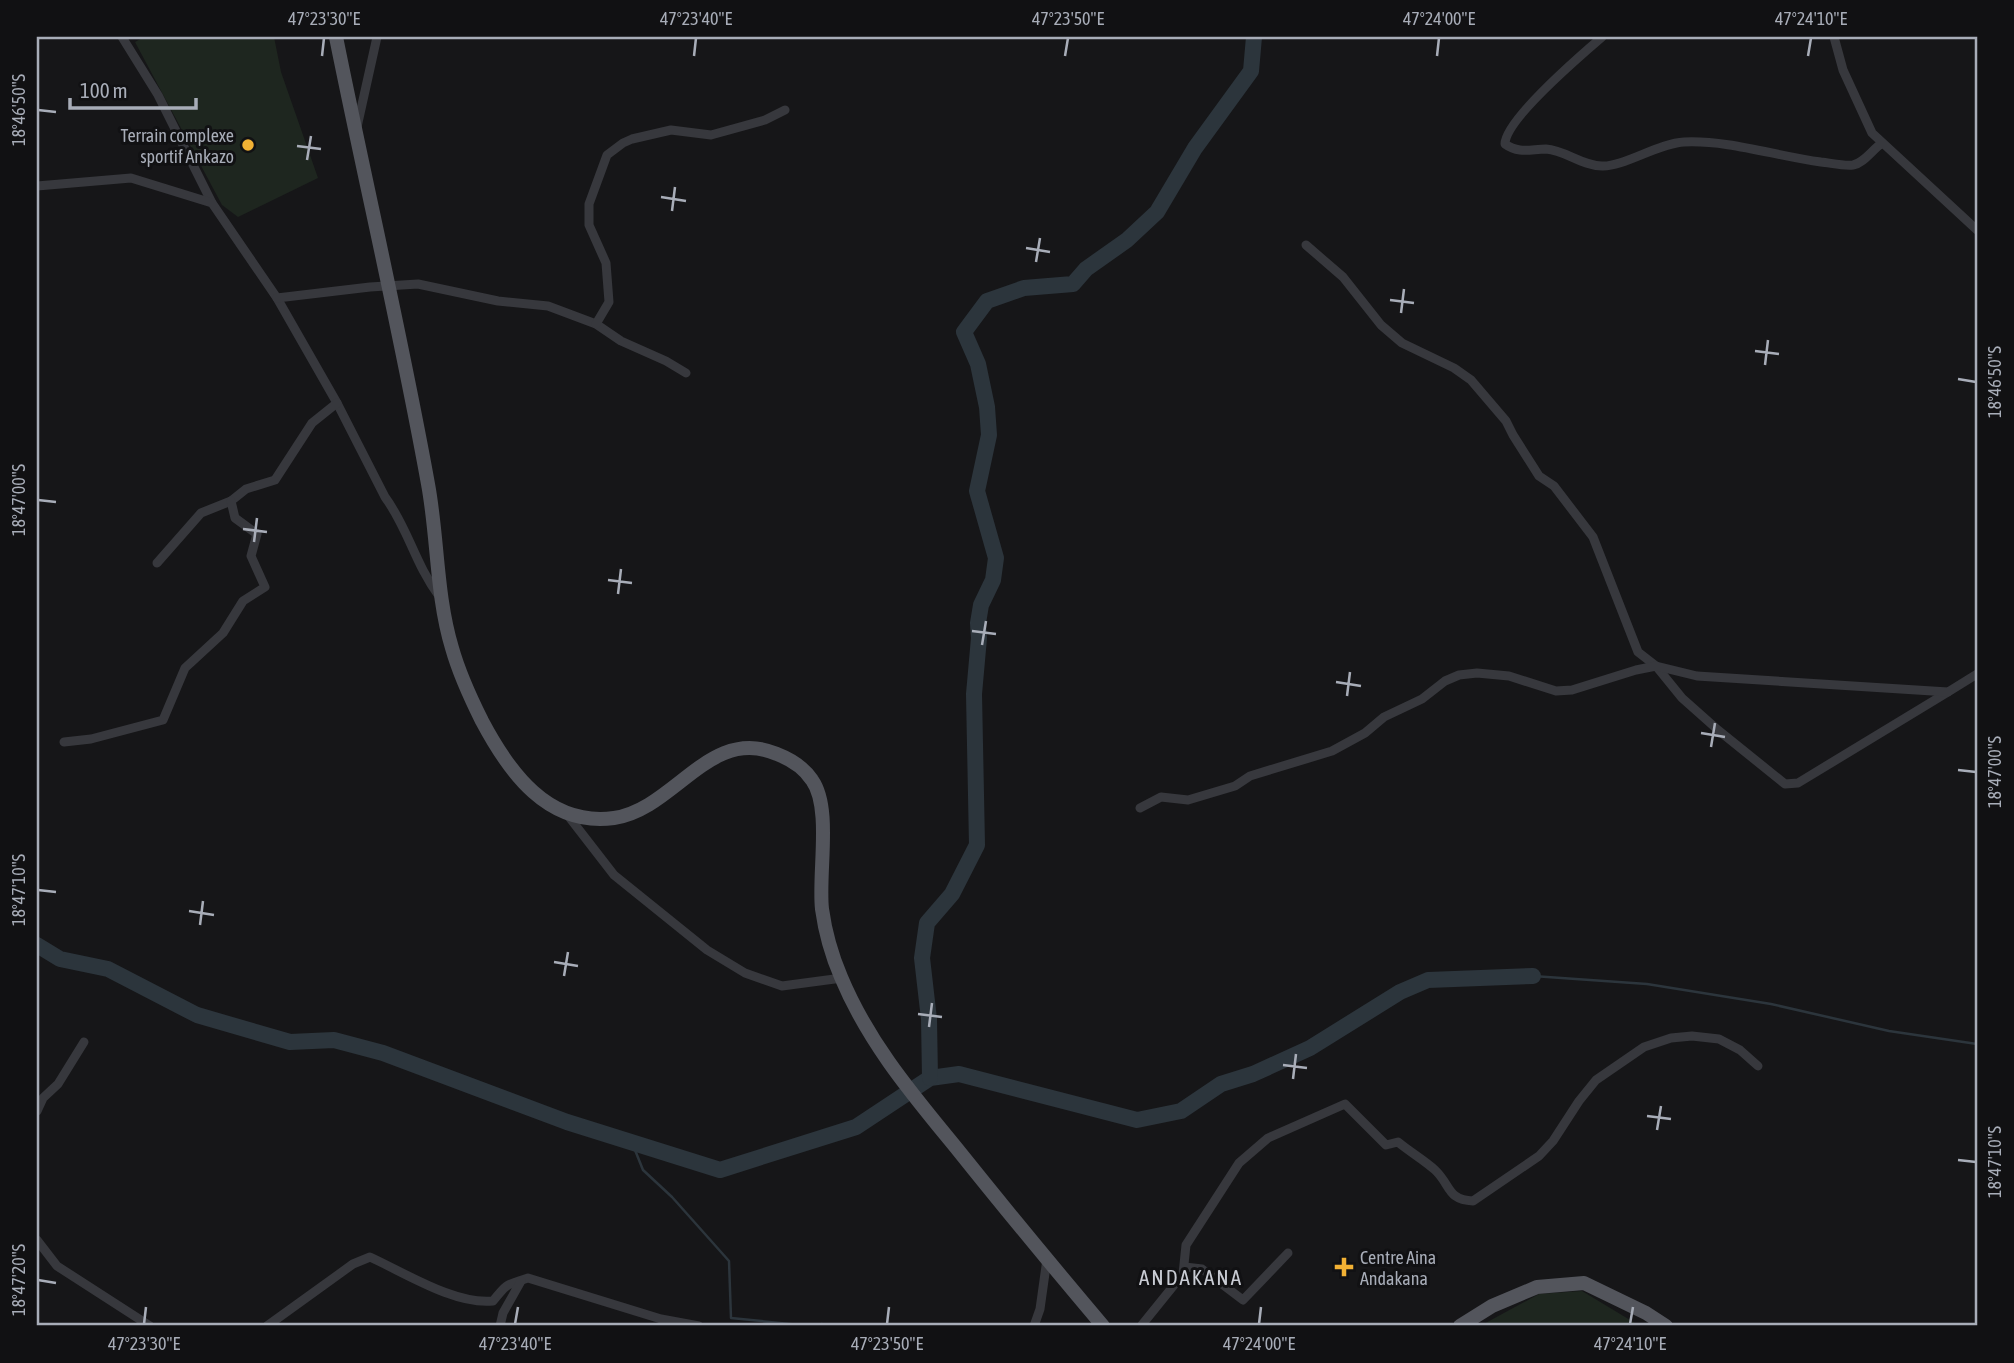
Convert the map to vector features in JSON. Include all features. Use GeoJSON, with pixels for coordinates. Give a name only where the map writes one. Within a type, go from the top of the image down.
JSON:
{"type":"FeatureCollection","features":[{"type":"Feature","properties":{"kind":"main road"},"geometry":{"type":"LineString","coordinates":[[336,37],[428,484],[442,600],[452,650],[482,721],[533,793],[565,813],[614,818],[640,810],[663,797],[705,762],[727,751],[757,747],[784,756],[808,775],[821,799],[822,910],[842,978],[870,1032],[906,1088],[1103,1326]]}},
{"type":"Feature","properties":{"kind":"main road"},"geometry":{"type":"LineString","coordinates":[[1460,1326],[1492,1306],[1537,1287],[1584,1283],[1646,1313],[1665,1326]]}},
{"type":"Feature","properties":{"kind":"street"},"geometry":{"type":"LineString","coordinates":[[122,37],[158,94],[212,202],[277,298],[337,403],[402,526],[411,550],[427,580],[442,600]]}},
{"type":"Feature","properties":{"kind":"street"},"geometry":{"type":"LineString","coordinates":[[356,134],[377,37]]}},
{"type":"Feature","properties":{"kind":"street"},"geometry":{"type":"LineString","coordinates":[[1602,37],[1525,107],[1506,134],[1505,144],[1525,151],[1548,149],[1603,167],[1681,142],[1716,143],[1849,165],[1860,163],[1882,143]]}},
{"type":"Feature","properties":{"kind":"street"},"geometry":{"type":"LineString","coordinates":[[1834,37],[1843,69],[1872,133],[1977,230]]}},
{"type":"Feature","properties":{"kind":"street"},"geometry":{"type":"LineString","coordinates":[[596,324],[609,302],[606,263],[589,225],[589,204],[607,155],[632,139],[671,130],[711,135],[765,120],[785,110]]}},
{"type":"Feature","properties":{"kind":"street"},"geometry":{"type":"LineString","coordinates":[[37,186],[131,178],[212,202]]}},
{"type":"Feature","properties":{"kind":"street"},"geometry":{"type":"LineString","coordinates":[[1306,245],[1343,277],[1381,324],[1402,344],[1454,368],[1471,380],[1506,421],[1539,476],[1554,486],[1593,537],[1638,652],[1656,666],[1682,698],[1785,784],[1798,783],[1977,674]]}},
{"type":"Feature","properties":{"kind":"street"},"geometry":{"type":"LineString","coordinates":[[277,298],[418,284],[498,301],[548,306],[596,324],[621,341],[666,360],[686,373]]}},
{"type":"Feature","properties":{"kind":"street"},"geometry":{"type":"LineString","coordinates":[[157,563],[201,513],[231,501],[246,489],[275,480],[312,423],[337,403]]}},
{"type":"Feature","properties":{"kind":"street"},"geometry":{"type":"LineString","coordinates":[[64,741],[91,739],[163,720],[186,668],[223,633],[243,601],[265,587],[251,556],[257,534],[235,518],[231,501]]}},
{"type":"Feature","properties":{"kind":"street"},"geometry":{"type":"LineString","coordinates":[[1140,808],[1161,797],[1188,800],[1235,786],[1250,776],[1332,751],[1365,733],[1384,717],[1422,699],[1445,681],[1459,675],[1477,673],[1509,676],[1556,691],[1572,690],[1656,666],[1698,676],[1948,692]]}},
{"type":"Feature","properties":{"kind":"street"},"geometry":{"type":"LineString","coordinates":[[565,813],[614,875],[707,950],[745,973],[782,986],[842,978]]}},
{"type":"Feature","properties":{"kind":"street"},"geometry":{"type":"LineString","coordinates":[[1142,1326],[1183,1274],[1186,1245],[1239,1163],[1268,1138],[1345,1104],[1386,1145],[1398,1142],[1436,1170],[1453,1196],[1460,1201],[1473,1201],[1539,1156],[1553,1141],[1596,1080],[1644,1047],[1671,1038],[1719,1039],[1740,1050],[1758,1066]]}},
{"type":"Feature","properties":{"kind":"street"},"geometry":{"type":"LineString","coordinates":[[37,1111],[43,1098],[58,1084],[84,1042]]}},
{"type":"Feature","properties":{"kind":"street"},"geometry":{"type":"LineString","coordinates":[[37,1240],[57,1266],[150,1326]]}},
{"type":"Feature","properties":{"kind":"street"},"geometry":{"type":"LineString","coordinates":[[1185,1267],[1202,1269],[1243,1300],[1288,1253]]}},
{"type":"Feature","properties":{"kind":"street"},"geometry":{"type":"LineString","coordinates":[[267,1326],[353,1264],[370,1257],[451,1294],[481,1302],[493,1301],[503,1288],[514,1280],[528,1278],[661,1320],[699,1326]]}},
{"type":"Feature","properties":{"kind":"street"},"geometry":{"type":"LineString","coordinates":[[1034,1326],[1040,1309],[1047,1259]]}},
{"type":"Feature","properties":{"kind":"street"},"geometry":{"type":"LineString","coordinates":[[500,1326],[503,1313],[521,1280]]}},
{"type":"Feature","properties":{"kind":"shaded area","name":"Terrain complexe sportif Ankazo"},"geometry":{"type":"Polygon","coordinates":[[[144,37],[274,37],[281,72],[318,178],[238,217],[222,205],[135,42],[144,37]]]}},
{"type":"Feature","properties":{"kind":"shaded area"},"geometry":{"type":"Polygon","coordinates":[[[1582,1291],[1640,1326],[1480,1326],[1539,1294],[1582,1291]]]}},
{"type":"Feature","properties":{"kind":"waterway"},"geometry":{"type":"LineString","coordinates":[[930,1078],[929,1019],[922,958],[927,923],[952,894],[977,845],[974,694],[978,623],[981,605],[993,580],[996,558],[977,491],[989,435],[987,407],[978,364],[964,332],[987,301],[1024,288],[1073,284],[1086,269],[1127,240],[1157,212],[1195,148],[1251,71],[1254,37]]}},
{"type":"Feature","properties":{"kind":"waterway"},"geometry":{"type":"LineString","coordinates":[[37,945],[60,959],[108,969],[197,1015],[290,1042],[334,1040],[383,1053],[567,1122],[720,1170],[856,1127],[930,1078],[959,1074],[1137,1120],[1181,1111],[1221,1084],[1253,1074],[1310,1048],[1400,992],[1428,980],[1533,976]]}},
{"type":"Feature","properties":{"kind":"waterway"},"geometry":{"type":"LineString","coordinates":[[1533,976],[1647,984],[1771,1004],[1889,1031],[1977,1044]]}},
{"type":"Feature","properties":{"kind":"waterway"},"geometry":{"type":"LineString","coordinates":[[633,1145],[643,1170],[672,1197],[729,1261],[731,1318],[810,1326]]}},
{"type":"Feature","properties":{"kind":"waterway"},"geometry":{"type":"LineString","coordinates":[[811,1326],[824,1326]]}},
{"type":"Feature","properties":{"kind":"place","name":"Terrain complexe sportif Ankazo"},"geometry":{"type":"Point","coordinates":[248,145]}},
{"type":"Feature","properties":{"kind":"place","name":"Centre Aina Andakana"},"geometry":{"type":"Point","coordinates":[1344,1267]}},
{"type":"Feature","properties":{"kind":"district","name":"ANDAKANA"},"geometry":{"type":"Point","coordinates":[1191,1277]}}]}
